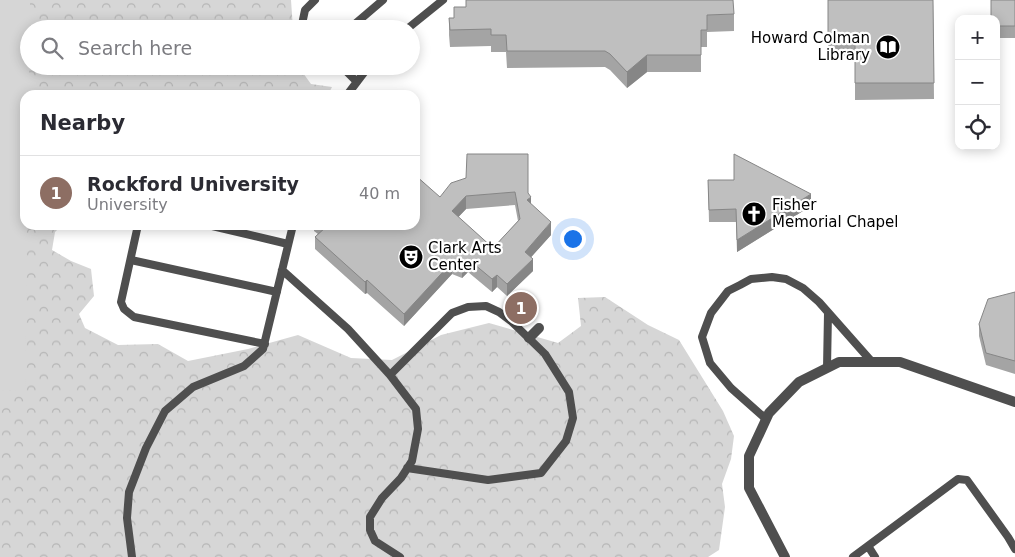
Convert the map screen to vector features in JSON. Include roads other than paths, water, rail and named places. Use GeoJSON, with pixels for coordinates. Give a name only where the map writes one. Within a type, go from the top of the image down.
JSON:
{"type":"FeatureCollection","features":[{"type":"Feature","properties":{"kind":"street"},"geometry":{"type":"LineString","coordinates":[[529,338],[540,328]]}},
{"type":"Feature","properties":{"kind":"street"},"geometry":{"type":"LineString","coordinates":[[785,557],[750,488],[750,456],[769,413],[799,382],[839,362],[900,362],[1015,402]]}},
{"type":"Feature","properties":{"kind":"lane"},"geometry":{"type":"LineString","coordinates":[[302,20],[304,10],[315,0]]}},
{"type":"Feature","properties":{"kind":"lane"},"geometry":{"type":"LineString","coordinates":[[359,20],[382,0]]}},
{"type":"Feature","properties":{"kind":"lane"},"geometry":{"type":"LineString","coordinates":[[428,0],[434,8]]}},
{"type":"Feature","properties":{"kind":"lane"},"geometry":{"type":"LineString","coordinates":[[419,20],[443,0]]}},
{"type":"Feature","properties":{"kind":"lane"},"geometry":{"type":"LineString","coordinates":[[350,75],[357,82]]}},
{"type":"Feature","properties":{"kind":"lane"},"geometry":{"type":"LineString","coordinates":[[351,90],[363,75]]}},
{"type":"Feature","properties":{"kind":"lane"},"geometry":{"type":"LineString","coordinates":[[137,230],[121,302],[124,310],[134,317],[265,344]]}},
{"type":"Feature","properties":{"kind":"lane"},"geometry":{"type":"LineString","coordinates":[[229,230],[288,244]]}},
{"type":"Feature","properties":{"kind":"lane"},"geometry":{"type":"LineString","coordinates":[[132,557],[127,518],[129,492],[146,448],[165,411],[193,388],[244,366],[264,349],[292,230]]}},
{"type":"Feature","properties":{"kind":"lane"},"geometry":{"type":"LineString","coordinates":[[131,260],[277,292]]}},
{"type":"Feature","properties":{"kind":"lane"},"geometry":{"type":"LineString","coordinates":[[282,270],[348,329],[390,375],[416,409],[418,429],[412,461],[382,498],[370,518],[370,530],[375,540],[400,557]]}},
{"type":"Feature","properties":{"kind":"lane"},"geometry":{"type":"LineString","coordinates":[[766,419],[732,388],[710,363],[702,337],[711,313],[728,291],[751,279],[772,277],[786,279],[803,288],[819,302],[872,362]]}},
{"type":"Feature","properties":{"kind":"lane"},"geometry":{"type":"LineString","coordinates":[[390,375],[452,313],[468,307],[486,306],[499,312],[511,321],[545,354],[569,392],[573,418],[566,441],[541,473],[488,480],[407,468]]}},
{"type":"Feature","properties":{"kind":"lane"},"geometry":{"type":"LineString","coordinates":[[828,313],[828,368]]}},
{"type":"Feature","properties":{"kind":"lane"},"geometry":{"type":"LineString","coordinates":[[853,557],[958,480],[967,480],[1008,536],[1015,549]]}},
{"type":"Feature","properties":{"kind":"lane"},"geometry":{"type":"LineString","coordinates":[[868,546],[875,557]]}},
{"type":"Feature","properties":{"kind":"place","name":"Howard Colman Library"},"geometry":{"type":"Point","coordinates":[888,47]}},
{"type":"Feature","properties":{"kind":"place","name":"Fisher Memorial Chapel"},"geometry":{"type":"Point","coordinates":[754,214]}},
{"type":"Feature","properties":{"kind":"place","name":"Clark Arts Center"},"geometry":{"type":"Point","coordinates":[411,257]}},
{"type":"Feature","properties":{"kind":"place","name":"Rockford University"},"geometry":{"type":"Point","coordinates":[521,308]}}]}
